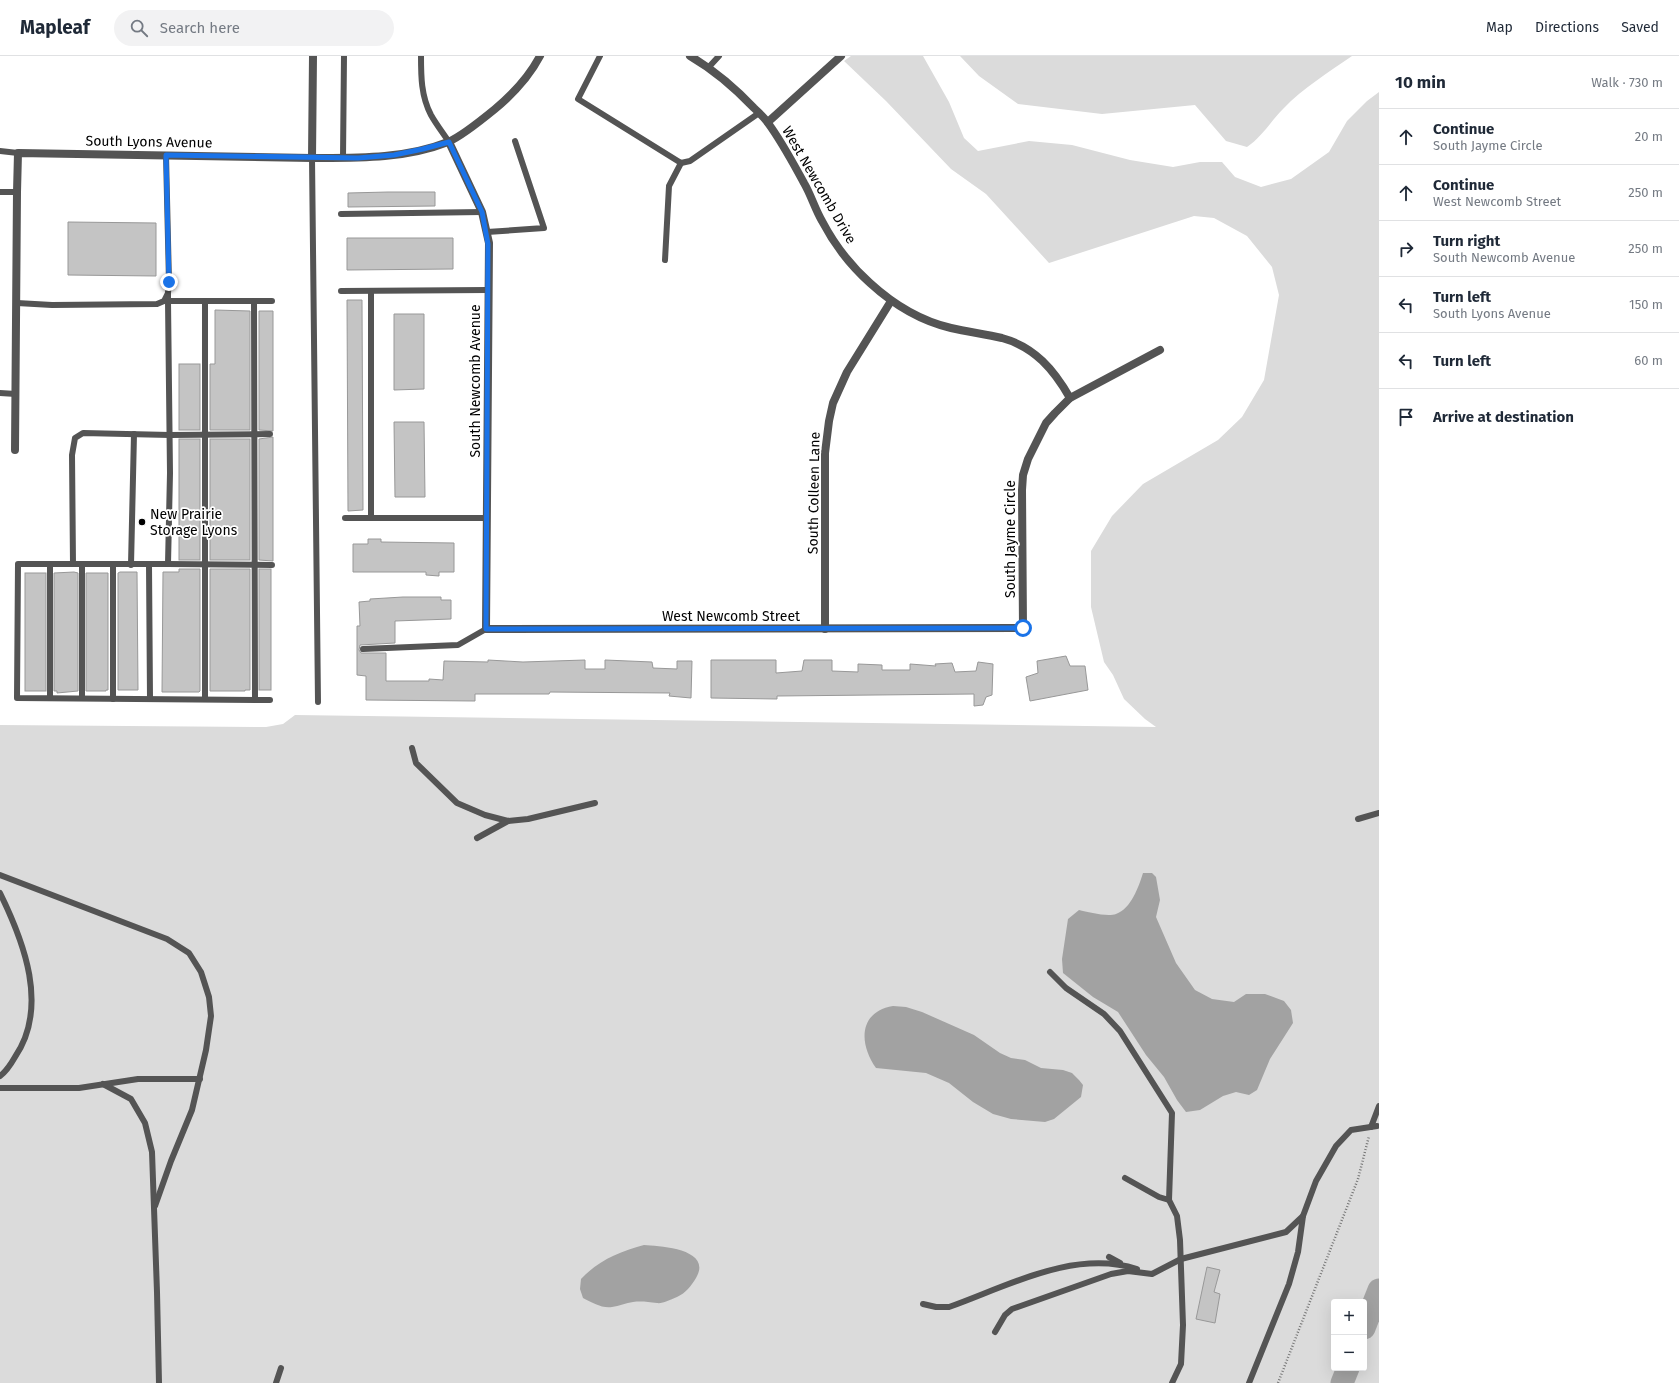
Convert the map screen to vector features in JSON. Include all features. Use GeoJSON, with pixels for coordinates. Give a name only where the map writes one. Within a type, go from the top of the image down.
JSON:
{"type":"FeatureCollection","features":[{"type":"Feature","properties":{"kind":"street"},"geometry":{"type":"LineString","coordinates":[[312,158],[313,56]]}},
{"type":"Feature","properties":{"kind":"street","name":"South Lyons Avenue"},"geometry":{"type":"LineString","coordinates":[[18,153],[312,158],[394,155],[449,142],[486,117],[511,95],[528,75],[540,56]]}},
{"type":"Feature","properties":{"kind":"street","name":"West Newcomb Drive"},"geometry":{"type":"LineString","coordinates":[[690,56],[708,68],[742,96],[768,122],[796,167],[822,222],[849,262],[869,283],[891,301],[931,322],[952,328],[1003,338],[1023,346],[1040,357],[1050,368],[1060,380],[1070,398]]}},
{"type":"Feature","properties":{"kind":"street"},"geometry":{"type":"LineString","coordinates":[[768,122],[841,56]]}},
{"type":"Feature","properties":{"kind":"street","name":"South Newcomb Avenue"},"geometry":{"type":"LineString","coordinates":[[449,142],[482,212],[487,232],[488,244],[486,629]]}},
{"type":"Feature","properties":{"kind":"street"},"geometry":{"type":"LineString","coordinates":[[15,450],[18,153]]}},
{"type":"Feature","properties":{"kind":"street","name":"South Colleen Lane"},"geometry":{"type":"LineString","coordinates":[[825,630],[825,453],[829,421],[833,403],[848,372],[891,301]]}},
{"type":"Feature","properties":{"kind":"street","name":"South Jayme Circle"},"geometry":{"type":"LineString","coordinates":[[976,629],[1023,628],[1023,475],[1028,459],[1046,423],[1070,398],[1160,350]]}},
{"type":"Feature","properties":{"kind":"street","name":"West Newcomb Street"},"geometry":{"type":"LineString","coordinates":[[486,629],[976,629]]}},
{"type":"Feature","properties":{"kind":"lane"},"geometry":{"type":"LineString","coordinates":[[343,158],[344,56]]}},
{"type":"Feature","properties":{"kind":"lane"},"geometry":{"type":"LineString","coordinates":[[421,56],[421,81],[424,97],[431,115],[449,142]]}},
{"type":"Feature","properties":{"kind":"lane"},"geometry":{"type":"LineString","coordinates":[[600,56],[578,99],[681,163],[690,161],[759,113]]}},
{"type":"Feature","properties":{"kind":"lane"},"geometry":{"type":"LineString","coordinates":[[708,68],[719,56]]}},
{"type":"Feature","properties":{"kind":"lane"},"geometry":{"type":"LineString","coordinates":[[487,232],[544,228],[515,141]]}},
{"type":"Feature","properties":{"kind":"lane"},"geometry":{"type":"LineString","coordinates":[[0,150],[18,153]]}},
{"type":"Feature","properties":{"kind":"lane"},"geometry":{"type":"LineString","coordinates":[[166,155],[170,435],[168,564]]}},
{"type":"Feature","properties":{"kind":"lane"},"geometry":{"type":"LineString","coordinates":[[312,158],[318,702]]}},
{"type":"Feature","properties":{"kind":"lane"},"geometry":{"type":"LineString","coordinates":[[665,260],[669,186],[681,163]]}},
{"type":"Feature","properties":{"kind":"lane"},"geometry":{"type":"LineString","coordinates":[[0,192],[17,192]]}},
{"type":"Feature","properties":{"kind":"lane"},"geometry":{"type":"LineString","coordinates":[[341,214],[482,212]]}},
{"type":"Feature","properties":{"kind":"lane"},"geometry":{"type":"LineString","coordinates":[[341,291],[488,290]]}},
{"type":"Feature","properties":{"kind":"lane"},"geometry":{"type":"LineString","coordinates":[[371,291],[371,518]]}},
{"type":"Feature","properties":{"kind":"lane"},"geometry":{"type":"LineString","coordinates":[[17,302],[52,305],[157,304],[164,301],[168,292]]}},
{"type":"Feature","properties":{"kind":"lane"},"geometry":{"type":"LineString","coordinates":[[168,301],[272,301]]}},
{"type":"Feature","properties":{"kind":"lane"},"geometry":{"type":"LineString","coordinates":[[205,301],[205,699]]}},
{"type":"Feature","properties":{"kind":"lane"},"geometry":{"type":"LineString","coordinates":[[254,301],[255,700]]}},
{"type":"Feature","properties":{"kind":"lane"},"geometry":{"type":"LineString","coordinates":[[0,393],[16,394]]}},
{"type":"Feature","properties":{"kind":"lane"},"geometry":{"type":"LineString","coordinates":[[73,564],[72,456],[75,438],[83,433],[170,435],[270,434]]}},
{"type":"Feature","properties":{"kind":"lane"},"geometry":{"type":"LineString","coordinates":[[131,565],[134,434]]}},
{"type":"Feature","properties":{"kind":"lane"},"geometry":{"type":"LineString","coordinates":[[345,518],[487,518]]}},
{"type":"Feature","properties":{"kind":"lane"},"geometry":{"type":"LineString","coordinates":[[270,700],[17,698],[18,564],[272,565]]}},
{"type":"Feature","properties":{"kind":"lane"},"geometry":{"type":"LineString","coordinates":[[50,564],[50,698]]}},
{"type":"Feature","properties":{"kind":"lane"},"geometry":{"type":"LineString","coordinates":[[82,564],[82,698]]}},
{"type":"Feature","properties":{"kind":"lane"},"geometry":{"type":"LineString","coordinates":[[113,565],[113,699]]}},
{"type":"Feature","properties":{"kind":"lane"},"geometry":{"type":"LineString","coordinates":[[149,565],[150,699]]}},
{"type":"Feature","properties":{"kind":"lane"},"geometry":{"type":"LineString","coordinates":[[363,649],[458,645],[486,629]]}},
{"type":"Feature","properties":{"kind":"lane"},"geometry":{"type":"LineString","coordinates":[[412,748],[416,763],[457,803],[485,815],[508,821],[528,819],[595,803]]}},
{"type":"Feature","properties":{"kind":"lane"},"geometry":{"type":"LineString","coordinates":[[1358,819],[1379,813]]}},
{"type":"Feature","properties":{"kind":"lane"},"geometry":{"type":"LineString","coordinates":[[476,838],[508,821]]}},
{"type":"Feature","properties":{"kind":"lane"},"geometry":{"type":"LineString","coordinates":[[0,875],[167,939],[189,953],[201,972],[209,997],[211,1016],[200,1079],[192,1110],[154,1206]]}},
{"type":"Feature","properties":{"kind":"lane"},"geometry":{"type":"LineString","coordinates":[[0,893],[25,951],[30,974],[32,998],[30,1022],[21,1048],[5,1073],[0,1076]]}},
{"type":"Feature","properties":{"kind":"lane"},"geometry":{"type":"LineString","coordinates":[[1050,972],[1066,988],[1104,1014],[1120,1031],[1172,1113],[1170,1200],[1177,1216],[1181,1259],[1183,1325],[1182,1364],[1172,1383]]}},
{"type":"Feature","properties":{"kind":"lane"},"geometry":{"type":"LineString","coordinates":[[0,1088],[79,1088],[138,1080],[200,1079]]}},
{"type":"Feature","properties":{"kind":"lane"},"geometry":{"type":"LineString","coordinates":[[103,1084],[131,1099],[145,1123],[152,1152],[159,1383]]}},
{"type":"Feature","properties":{"kind":"lane"},"geometry":{"type":"LineString","coordinates":[[1249,1383],[1289,1284],[1298,1252],[1303,1216],[1316,1181],[1336,1146],[1351,1130],[1374,1127],[1379,1106]]}},
{"type":"Feature","properties":{"kind":"lane"},"geometry":{"type":"LineString","coordinates":[[1125,1178],[1159,1197],[1170,1200]]}},
{"type":"Feature","properties":{"kind":"lane"},"geometry":{"type":"LineString","coordinates":[[995,1332],[1005,1315],[1021,1305],[1121,1271],[1152,1274],[1181,1259],[1286,1232],[1303,1216]]}},
{"type":"Feature","properties":{"kind":"lane"},"geometry":{"type":"LineString","coordinates":[[1109,1257],[1122,1264],[1152,1274]]}},
{"type":"Feature","properties":{"kind":"lane"},"geometry":{"type":"LineString","coordinates":[[923,1304],[936,1307],[949,1307],[1024,1278],[1056,1268],[1093,1263],[1122,1264]]}},
{"type":"Feature","properties":{"kind":"lane"},"geometry":{"type":"LineString","coordinates":[[276,1383],[281,1368]]}},
{"type":"Feature","properties":{"kind":"path"},"geometry":{"type":"LineString","coordinates":[[1278,1383],[1358,1179],[1374,1127]]}},
{"type":"Feature","properties":{"kind":"shaded area"},"geometry":{"type":"Polygon","coordinates":[[[851,56],[923,56],[949,102],[964,138],[978,151],[1029,141],[1072,145],[1130,160],[1173,167],[1200,162],[1222,162],[1235,177],[1261,187],[1291,179],[1329,152],[1347,121],[1367,101],[1379,92],[1379,1383],[0,1383],[0,725],[266,727],[283,724],[295,715],[1156,727],[1145,719],[1124,699],[1113,675],[1104,662],[1091,607],[1091,551],[1112,516],[1143,484],[1218,440],[1242,417],[1264,380],[1279,295],[1272,267],[1247,236],[1214,218],[1194,216],[1049,263],[986,194],[951,169],[886,101],[844,61],[851,56]]]}},
{"type":"Feature","properties":{"kind":"shaded area"},"geometry":{"type":"Polygon","coordinates":[[[960,56],[1352,56],[1299,94],[1283,109],[1257,139],[1247,147],[1226,141],[1195,105],[1102,114],[1018,104],[979,76],[960,56]]]}},
{"type":"Feature","properties":{"kind":"shaded area"},"geometry":{"type":"Polygon","coordinates":[[[1143,873],[1152,873],[1156,877],[1160,900],[1156,917],[1176,963],[1195,990],[1212,999],[1234,1002],[1246,994],[1265,994],[1284,1001],[1291,1010],[1293,1023],[1270,1059],[1257,1090],[1249,1095],[1236,1092],[1223,1096],[1200,1110],[1186,1112],[1177,1100],[1164,1077],[1146,1055],[1118,1012],[1093,997],[1063,973],[1062,959],[1068,919],[1079,910],[1108,915],[1116,914],[1121,911],[1134,896],[1143,873]]]}},
{"type":"Feature","properties":{"kind":"shaded area"},"geometry":{"type":"Polygon","coordinates":[[[893,1006],[906,1007],[922,1012],[974,1035],[1000,1053],[1011,1058],[1025,1060],[1041,1068],[1063,1070],[1072,1073],[1083,1085],[1081,1097],[1054,1119],[1045,1122],[1011,1119],[993,1114],[973,1102],[949,1083],[926,1073],[876,1068],[870,1059],[867,1049],[865,1030],[873,1015],[882,1009],[893,1006]]]}},
{"type":"Feature","properties":{"kind":"shaded area"},"geometry":{"type":"Polygon","coordinates":[[[644,1245],[672,1248],[692,1255],[697,1261],[699,1268],[696,1278],[686,1291],[677,1297],[662,1303],[630,1302],[615,1307],[597,1305],[583,1298],[580,1289],[581,1279],[588,1272],[610,1258],[644,1245]]]}},
{"type":"Feature","properties":{"kind":"building"},"geometry":{"type":"Polygon","coordinates":[[[435,192],[435,206],[348,207],[348,193],[435,192]]]}},
{"type":"Feature","properties":{"kind":"building"},"geometry":{"type":"Polygon","coordinates":[[[68,222],[156,223],[156,276],[68,275],[68,222]]]}},
{"type":"Feature","properties":{"kind":"building"},"geometry":{"type":"Polygon","coordinates":[[[347,238],[453,238],[453,269],[347,270],[347,238]]]}},
{"type":"Feature","properties":{"kind":"building"},"geometry":{"type":"Polygon","coordinates":[[[347,300],[362,300],[363,510],[348,511],[347,300]]]}},
{"type":"Feature","properties":{"kind":"building"},"geometry":{"type":"Polygon","coordinates":[[[215,310],[250,311],[250,430],[210,430],[210,364],[215,364],[215,310]]]}},
{"type":"Feature","properties":{"kind":"building"},"geometry":{"type":"Polygon","coordinates":[[[259,311],[273,311],[273,431],[259,430],[259,311]]]}},
{"type":"Feature","properties":{"kind":"building"},"geometry":{"type":"Polygon","coordinates":[[[394,314],[424,314],[424,389],[394,390],[394,314]]]}},
{"type":"Feature","properties":{"kind":"building"},"geometry":{"type":"Polygon","coordinates":[[[179,364],[200,364],[200,430],[179,430],[179,364]]]}},
{"type":"Feature","properties":{"kind":"building"},"geometry":{"type":"Polygon","coordinates":[[[394,422],[424,422],[425,497],[395,497],[394,422]]]}},
{"type":"Feature","properties":{"kind":"building"},"geometry":{"type":"Polygon","coordinates":[[[273,437],[273,561],[259,560],[259,439],[273,437]]]}},
{"type":"Feature","properties":{"kind":"building"},"geometry":{"type":"Polygon","coordinates":[[[179,439],[200,439],[200,560],[179,560],[179,439]]]}},
{"type":"Feature","properties":{"kind":"building"},"geometry":{"type":"Polygon","coordinates":[[[210,439],[250,439],[250,560],[210,560],[210,439]]]}},
{"type":"Feature","properties":{"kind":"building"},"geometry":{"type":"Polygon","coordinates":[[[368,539],[381,539],[381,542],[454,543],[454,572],[439,572],[439,576],[426,575],[426,572],[353,572],[353,544],[368,544],[368,539]]]}},
{"type":"Feature","properties":{"kind":"building"},"geometry":{"type":"Polygon","coordinates":[[[179,569],[200,569],[199,692],[162,692],[163,572],[179,572],[179,569]]]}},
{"type":"Feature","properties":{"kind":"building"},"geometry":{"type":"Polygon","coordinates":[[[210,569],[250,569],[250,690],[210,691],[210,569]]]}},
{"type":"Feature","properties":{"kind":"building"},"geometry":{"type":"Polygon","coordinates":[[[259,569],[271,569],[271,690],[259,690],[259,569]]]}},
{"type":"Feature","properties":{"kind":"building"},"geometry":{"type":"Polygon","coordinates":[[[137,572],[138,690],[118,690],[118,573],[137,572]]]}},
{"type":"Feature","properties":{"kind":"building"},"geometry":{"type":"Polygon","coordinates":[[[25,573],[46,573],[46,691],[25,691],[25,573]]]}},
{"type":"Feature","properties":{"kind":"building"},"geometry":{"type":"Polygon","coordinates":[[[54,573],[78,573],[78,691],[57,693],[57,691],[54,691],[54,573]]]}},
{"type":"Feature","properties":{"kind":"building"},"geometry":{"type":"Polygon","coordinates":[[[86,573],[108,573],[108,690],[106,691],[86,691],[86,573]]]}},
{"type":"Feature","properties":{"kind":"building"},"geometry":{"type":"Polygon","coordinates":[[[441,597],[441,600],[451,600],[451,619],[395,621],[395,643],[360,645],[359,650],[361,653],[386,653],[386,681],[429,681],[429,679],[443,680],[444,661],[488,662],[488,660],[523,662],[585,660],[585,669],[605,669],[605,660],[652,662],[653,668],[677,669],[677,661],[692,661],[691,698],[669,696],[670,693],[550,692],[549,694],[475,694],[475,701],[366,700],[366,676],[357,675],[357,626],[360,626],[359,602],[370,601],[370,599],[441,597]]]}},
{"type":"Feature","properties":{"kind":"building"},"geometry":{"type":"Polygon","coordinates":[[[1066,656],[1070,666],[1085,666],[1088,690],[1030,701],[1026,677],[1038,673],[1037,661],[1066,656]]]}},
{"type":"Feature","properties":{"kind":"building"},"geometry":{"type":"Polygon","coordinates":[[[711,660],[776,660],[776,673],[802,671],[804,660],[832,660],[832,671],[858,672],[858,664],[882,665],[882,670],[910,670],[910,664],[936,666],[935,664],[952,663],[955,672],[976,671],[978,662],[993,664],[992,695],[986,697],[983,705],[974,706],[974,694],[777,696],[777,699],[711,698],[711,660]]]}},
{"type":"Feature","properties":{"kind":"building"},"geometry":{"type":"Polygon","coordinates":[[[1207,1267],[1220,1270],[1214,1292],[1220,1294],[1215,1323],[1196,1319],[1207,1267]]]}},
{"type":"Feature","properties":{"kind":"waterway"},"geometry":{"type":"LineString","coordinates":[[1367,1320],[1379,1290]]}},
{"type":"Feature","properties":{"kind":"waterway"},"geometry":{"type":"LineString","coordinates":[[1342,1383],[1347,1371]]}},
{"type":"Feature","properties":{"kind":"place","name":"New Prairie Storage Lyons"},"geometry":{"type":"Point","coordinates":[142,522]}},
{"type":"Feature","properties":{"kind":"route"},"geometry":{"type":"LineString","coordinates":[[169,282],[166,155],[358,158],[394,155],[449,142],[482,212],[488,244],[486,629],[825,630],[1023,628]]}}]}
